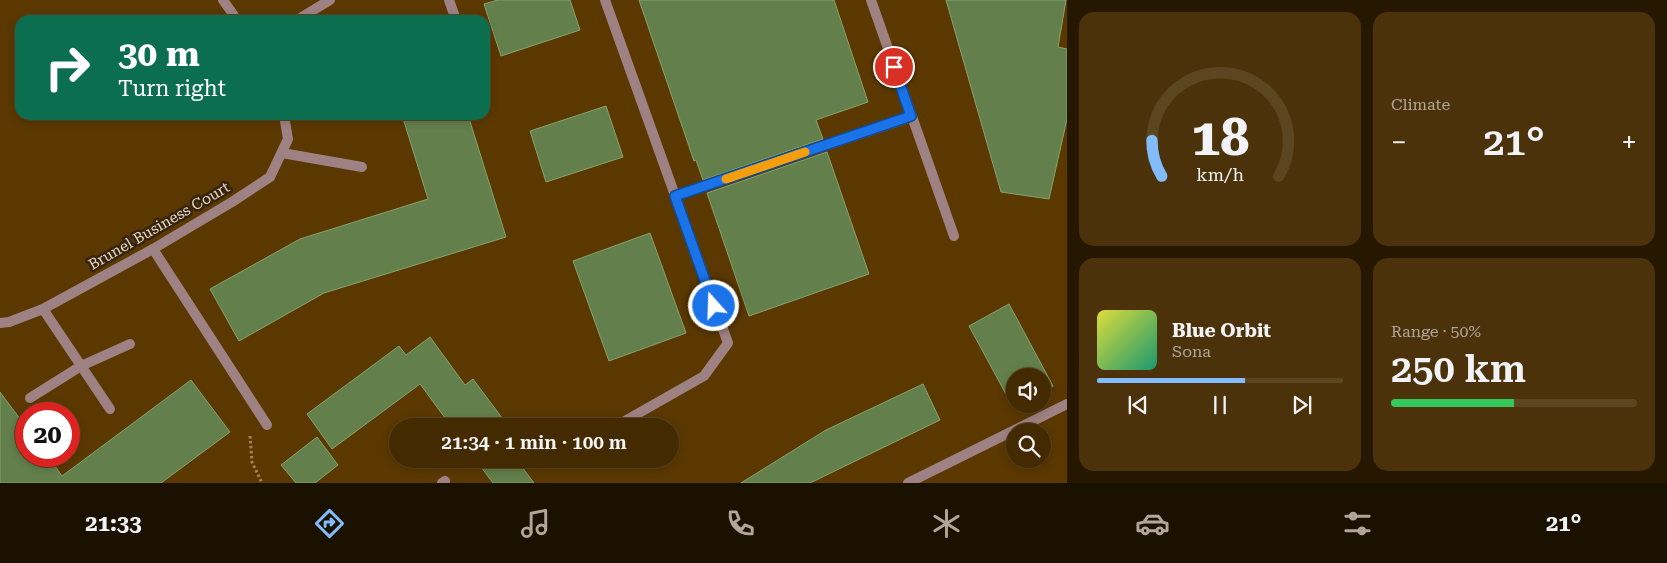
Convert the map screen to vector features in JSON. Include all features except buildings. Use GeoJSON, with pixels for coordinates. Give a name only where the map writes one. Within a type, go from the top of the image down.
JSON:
{"type":"FeatureCollection","features":[{"type":"Feature","properties":{"kind":"street"},"geometry":{"type":"LineString","coordinates":[[223,0],[234,15]]}},
{"type":"Feature","properties":{"kind":"street"},"geometry":{"type":"LineString","coordinates":[[305,15],[330,0]]}},
{"type":"Feature","properties":{"kind":"street"},"geometry":{"type":"LineString","coordinates":[[449,0],[454,15]]}},
{"type":"Feature","properties":{"kind":"street"},"geometry":{"type":"LineString","coordinates":[[605,0],[728,343],[704,376],[630,418]]}},
{"type":"Feature","properties":{"kind":"street"},"geometry":{"type":"LineString","coordinates":[[871,0],[954,236]]}},
{"type":"Feature","properties":{"kind":"street"},"geometry":{"type":"LineString","coordinates":[[675,196],[911,116]]}},
{"type":"Feature","properties":{"kind":"street","name":"Brunel Business Court"},"geometry":{"type":"LineString","coordinates":[[0,323],[9,322],[43,309],[153,249],[270,177],[288,139],[285,120]]}},
{"type":"Feature","properties":{"kind":"street"},"geometry":{"type":"LineString","coordinates":[[282,153],[362,167]]}},
{"type":"Feature","properties":{"kind":"street"},"geometry":{"type":"LineString","coordinates":[[153,249],[267,425]]}},
{"type":"Feature","properties":{"kind":"street"},"geometry":{"type":"LineString","coordinates":[[43,309],[110,409]]}},
{"type":"Feature","properties":{"kind":"street"},"geometry":{"type":"LineString","coordinates":[[30,398],[81,366],[130,344]]}},
{"type":"Feature","properties":{"kind":"street"},"geometry":{"type":"LineString","coordinates":[[908,483],[1067,404]]}},
{"type":"Feature","properties":{"kind":"path"},"geometry":{"type":"LineString","coordinates":[[250,436],[252,462],[262,483]]}},
{"type":"Feature","properties":{"kind":"slow traffic"},"geometry":{"type":"LineString","coordinates":[[726,179],[805,152]]}},
{"type":"Feature","properties":{"kind":"route"},"geometry":{"type":"LineString","coordinates":[[714,306],[675,196],[911,116],[894,67]]}}]}
